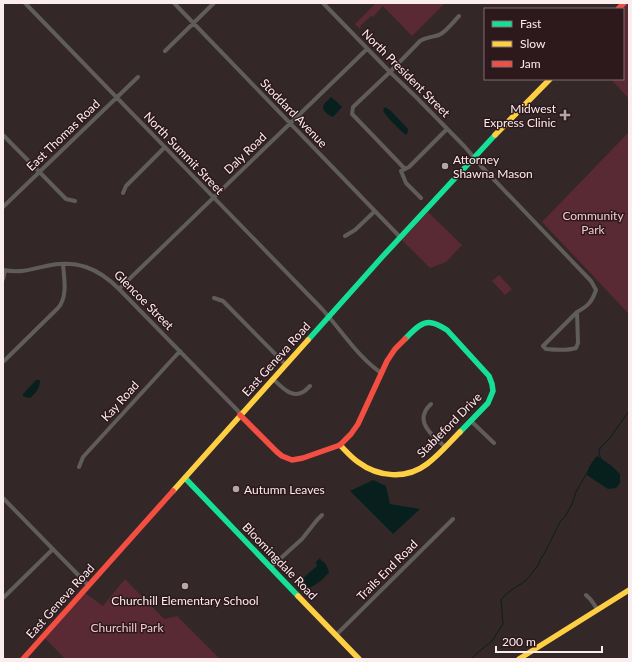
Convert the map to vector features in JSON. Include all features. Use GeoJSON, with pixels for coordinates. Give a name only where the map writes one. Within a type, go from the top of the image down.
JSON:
{"type":"FeatureCollection","features":[{"type":"Feature","properties":{"kind":"street","name":"North Summit Street"},"geometry":{"type":"LineString","coordinates":[[25,3],[329,317],[355,350],[381,373]]}},
{"type":"Feature","properties":{"kind":"street","name":"Stoddard Avenue"},"geometry":{"type":"LineString","coordinates":[[174,3],[400,237]]}},
{"type":"Feature","properties":{"kind":"street"},"geometry":{"type":"LineString","coordinates":[[165,51],[214,3]]}},
{"type":"Feature","properties":{"kind":"street","name":"North President Street"},"geometry":{"type":"LineString","coordinates":[[323,3],[474,157],[591,281],[596,290],[593,299],[589,304],[577,312]]}},
{"type":"Feature","properties":{"kind":"street"},"geometry":{"type":"LineString","coordinates":[[405,169],[352,114],[353,107],[420,41],[442,33],[459,16]]}},
{"type":"Feature","properties":{"kind":"street","name":"Daly Road"},"geometry":{"type":"LineString","coordinates":[[119,289],[367,49]]}},
{"type":"Feature","properties":{"kind":"street","name":"East Thomas Road"},"geometry":{"type":"LineString","coordinates":[[3,207],[138,76]]}},
{"type":"Feature","properties":{"kind":"street","name":"East Geneva Road"},"geometry":{"type":"LineString","coordinates":[[23,659],[400,237],[482,148],[549,80]]}},
{"type":"Feature","properties":{"kind":"street"},"geometry":{"type":"LineString","coordinates":[[421,198],[406,183],[401,171],[409,167],[447,129]]}},
{"type":"Feature","properties":{"kind":"street"},"geometry":{"type":"LineString","coordinates":[[3,135],[66,198],[75,201]]}},
{"type":"Feature","properties":{"kind":"street"},"geometry":{"type":"LineString","coordinates":[[123,194],[126,186],[165,147]]}},
{"type":"Feature","properties":{"kind":"street"},"geometry":{"type":"LineString","coordinates":[[345,236],[355,230],[375,211]]}},
{"type":"Feature","properties":{"kind":"street"},"geometry":{"type":"LineString","coordinates":[[4,362],[62,304],[64,296],[63,264]]}},
{"type":"Feature","properties":{"kind":"street","name":"Glencoe Street"},"geometry":{"type":"LineString","coordinates":[[4,270],[25,271],[63,264],[78,265],[93,270],[108,279],[119,289],[276,452],[292,460],[303,458],[340,444]]}},
{"type":"Feature","properties":{"kind":"street"},"geometry":{"type":"LineString","coordinates":[[3,279],[4,270]]}},
{"type":"Feature","properties":{"kind":"street"},"geometry":{"type":"LineString","coordinates":[[214,298],[223,301],[286,365]]}},
{"type":"Feature","properties":{"kind":"street"},"geometry":{"type":"LineString","coordinates":[[577,312],[578,343],[576,348],[546,349],[543,346],[577,312]]}},
{"type":"Feature","properties":{"kind":"street","name":"Stableford Drive"},"geometry":{"type":"LineString","coordinates":[[340,444],[356,461],[376,473],[392,476],[410,473],[430,462],[445,447],[488,403],[494,388],[487,373],[447,330],[439,324],[431,322],[414,329],[389,357],[381,373]]}},
{"type":"Feature","properties":{"kind":"street","name":"Kay Road"},"geometry":{"type":"LineString","coordinates":[[79,467],[83,457],[180,351]]}},
{"type":"Feature","properties":{"kind":"street"},"geometry":{"type":"LineString","coordinates":[[340,444],[351,434],[358,424],[381,373]]}},
{"type":"Feature","properties":{"kind":"street"},"geometry":{"type":"LineString","coordinates":[[273,379],[288,392],[294,394],[302,392],[310,386]]}},
{"type":"Feature","properties":{"kind":"street"},"geometry":{"type":"LineString","coordinates":[[431,404],[425,412],[424,424],[445,447]]}},
{"type":"Feature","properties":{"kind":"street"},"geometry":{"type":"LineString","coordinates":[[471,420],[494,443]]}},
{"type":"Feature","properties":{"kind":"street","name":"Bloomingdale Road"},"geometry":{"type":"LineString","coordinates":[[185,478],[359,659]]}},
{"type":"Feature","properties":{"kind":"street"},"geometry":{"type":"LineString","coordinates":[[3,498],[88,585]]}},
{"type":"Feature","properties":{"kind":"street"},"geometry":{"type":"LineString","coordinates":[[271,567],[302,539],[322,515]]}},
{"type":"Feature","properties":{"kind":"street","name":"Trails End Road"},"geometry":{"type":"LineString","coordinates":[[336,635],[453,519]]}},
{"type":"Feature","properties":{"kind":"street"},"geometry":{"type":"LineString","coordinates":[[3,598],[53,549]]}},
{"type":"Feature","properties":{"kind":"street"},"geometry":{"type":"LineString","coordinates":[[519,659],[629,590]]}},
{"type":"Feature","properties":{"kind":"street"},"geometry":{"type":"LineString","coordinates":[[586,595],[598,610]]}},
{"type":"Feature","properties":{"kind":"green space"},"geometry":{"type":"Polygon","coordinates":[[[376,3],[445,3],[412,36],[383,6],[373,17],[371,16],[361,25],[360,29],[355,24],[376,3]]]}},
{"type":"Feature","properties":{"kind":"green space"},"geometry":{"type":"Polygon","coordinates":[[[624,3],[629,3],[629,99],[612,80],[624,80],[624,8],[619,8],[624,3]]]}},
{"type":"Feature","properties":{"kind":"green space","name":"Community Park"},"geometry":{"type":"Polygon","coordinates":[[[629,132],[629,314],[542,222],[629,132]]]}},
{"type":"Feature","properties":{"kind":"green space"},"geometry":{"type":"Polygon","coordinates":[[[428,212],[462,245],[446,262],[430,268],[402,240],[428,212]]]}},
{"type":"Feature","properties":{"kind":"green space"},"geometry":{"type":"Polygon","coordinates":[[[499,275],[512,289],[505,295],[492,281],[499,275]]]}},
{"type":"Feature","properties":{"kind":"green space","name":"Churchill Park"},"geometry":{"type":"Polygon","coordinates":[[[125,579],[164,619],[177,616],[220,659],[65,659],[44,637],[85,593],[103,606],[125,579]]]}},
{"type":"Feature","properties":{"kind":"water"},"geometry":{"type":"Polygon","coordinates":[[[331,97],[342,107],[333,117],[326,113],[323,108],[324,104],[331,97]]]}},
{"type":"Feature","properties":{"kind":"water"},"geometry":{"type":"Polygon","coordinates":[[[385,107],[391,111],[408,129],[406,135],[387,116],[383,110],[385,107]]]}},
{"type":"Feature","properties":{"kind":"water"},"geometry":{"type":"Polygon","coordinates":[[[36,380],[40,380],[36,392],[30,398],[23,396],[23,394],[36,380]]]}},
{"type":"Feature","properties":{"kind":"water"},"geometry":{"type":"Polygon","coordinates":[[[597,456],[612,466],[620,474],[620,483],[616,488],[608,489],[587,475],[589,467],[597,456]]]}},
{"type":"Feature","properties":{"kind":"water"},"geometry":{"type":"Polygon","coordinates":[[[373,480],[386,486],[390,504],[420,509],[393,534],[350,491],[373,480]]]}},
{"type":"Feature","properties":{"kind":"water"},"geometry":{"type":"Polygon","coordinates":[[[320,558],[327,566],[329,572],[319,582],[308,588],[305,586],[302,579],[317,566],[316,562],[320,558]]]}},
{"type":"Feature","properties":{"kind":"waterway"},"geometry":{"type":"LineString","coordinates":[[601,459],[599,454],[600,448],[610,438],[629,411]]}},
{"type":"Feature","properties":{"kind":"waterway"},"geometry":{"type":"LineString","coordinates":[[471,659],[492,641],[503,624],[501,600],[513,589],[524,582],[539,564],[560,522],[572,504],[576,492],[588,471]]}},
{"type":"Feature","properties":{"kind":"traffic: fast"},"geometry":{"type":"LineString","coordinates":[[308,340],[383,256],[495,135]]}},
{"type":"Feature","properties":{"kind":"traffic: fast"},"geometry":{"type":"LineString","coordinates":[[405,339],[417,327],[425,323],[434,323],[447,330],[489,376],[493,391],[488,403],[460,432]]}},
{"type":"Feature","properties":{"kind":"traffic: fast"},"geometry":{"type":"LineString","coordinates":[[185,478],[298,596]]}},
{"type":"Feature","properties":{"kind":"traffic: slow"},"geometry":{"type":"LineString","coordinates":[[495,135],[549,80]]}},
{"type":"Feature","properties":{"kind":"traffic: slow"},"geometry":{"type":"LineString","coordinates":[[173,491],[308,340]]}},
{"type":"Feature","properties":{"kind":"traffic: slow"},"geometry":{"type":"LineString","coordinates":[[340,445],[353,458],[366,467],[374,471],[392,475],[410,473],[427,464],[460,432]]}},
{"type":"Feature","properties":{"kind":"traffic: slow"},"geometry":{"type":"LineString","coordinates":[[519,659],[629,590]]}},
{"type":"Feature","properties":{"kind":"traffic: slow"},"geometry":{"type":"LineString","coordinates":[[298,596],[359,659]]}},
{"type":"Feature","properties":{"kind":"traffic: jam"},"geometry":{"type":"LineString","coordinates":[[619,8],[624,3]]}},
{"type":"Feature","properties":{"kind":"traffic: jam"},"geometry":{"type":"LineString","coordinates":[[240,415],[277,452],[292,460],[303,458],[340,445],[358,424],[387,361],[395,349],[405,339]]}},
{"type":"Feature","properties":{"kind":"traffic: jam"},"geometry":{"type":"LineString","coordinates":[[23,659],[173,491]]}},
{"type":"Feature","properties":{"kind":"place","name":"Midwest Express Clinic"},"geometry":{"type":"Point","coordinates":[565,115]}},
{"type":"Feature","properties":{"kind":"place","name":"Attorney Shawna Mason"},"geometry":{"type":"Point","coordinates":[445,166]}},
{"type":"Feature","properties":{"kind":"place","name":"Autumn Leaves"},"geometry":{"type":"Point","coordinates":[236,489]}},
{"type":"Feature","properties":{"kind":"place","name":"Churchill Elementary School"},"geometry":{"type":"Point","coordinates":[185,586]}}]}
